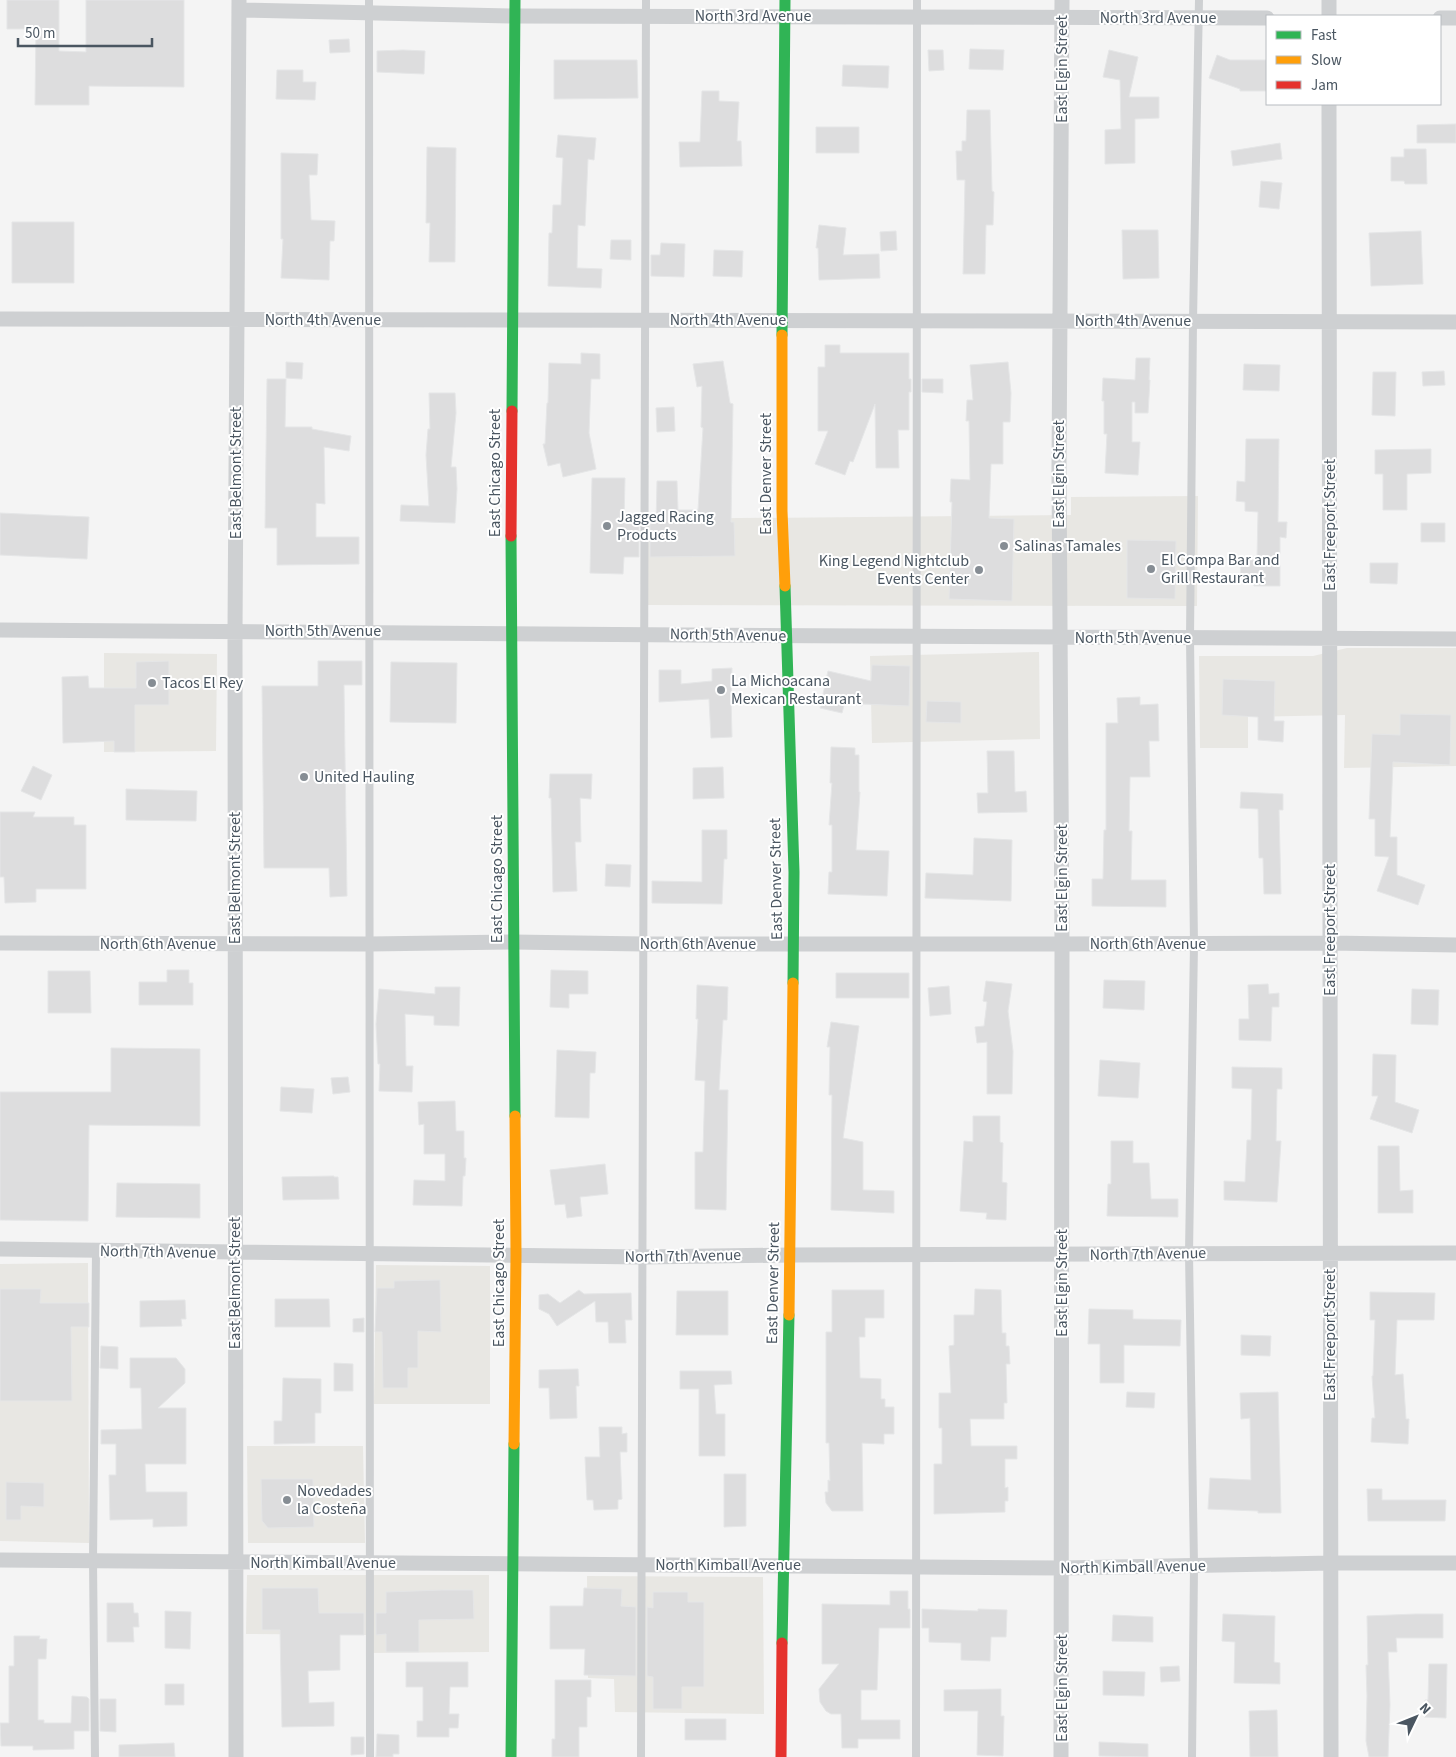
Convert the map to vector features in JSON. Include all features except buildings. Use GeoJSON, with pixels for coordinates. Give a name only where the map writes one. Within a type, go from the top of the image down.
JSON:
{"type":"FeatureCollection","features":[{"type":"Feature","properties":{"kind":"street","name":"East Chicago Street"},"geometry":{"type":"LineString","coordinates":[[512,1757],[512,1563],[516,1255],[514,632],[511,522],[515,0]]}},
{"type":"Feature","properties":{"kind":"street","name":"East Denver Street"},"geometry":{"type":"LineString","coordinates":[[781,1757],[790,1255],[794,872],[782,511],[785,0]]}},
{"type":"Feature","properties":{"kind":"street","name":"East Elgin Street"},"geometry":{"type":"LineString","coordinates":[[1061,1757],[1062,944],[1059,468],[1062,0]]}},
{"type":"Feature","properties":{"kind":"street"},"geometry":{"type":"LineString","coordinates":[[1329,0],[1329,15]]}},
{"type":"Feature","properties":{"kind":"street","name":"North 3rd Avenue"},"geometry":{"type":"LineString","coordinates":[[239,5],[369,7],[515,16],[1266,18]]}},
{"type":"Feature","properties":{"kind":"street","name":"East Belmont Street"},"geometry":{"type":"LineString","coordinates":[[236,1757],[235,631],[239,5]]}},
{"type":"Feature","properties":{"kind":"street"},"geometry":{"type":"LineString","coordinates":[[1441,18],[1456,18]]}},
{"type":"Feature","properties":{"kind":"street","name":"East Freeport Street"},"geometry":{"type":"LineString","coordinates":[[1329,105],[1331,1757]]}},
{"type":"Feature","properties":{"kind":"street","name":"North 4th Avenue"},"geometry":{"type":"LineString","coordinates":[[0,319],[1456,322]]}},
{"type":"Feature","properties":{"kind":"street","name":"North 5th Avenue"},"geometry":{"type":"LineString","coordinates":[[0,630],[514,632],[1190,639],[1456,639]]}},
{"type":"Feature","properties":{"kind":"street","name":"North 6th Avenue"},"geometry":{"type":"LineString","coordinates":[[0,944],[514,942],[643,944],[1330,943],[1456,945]]}},
{"type":"Feature","properties":{"kind":"street","name":"North 7th Avenue"},"geometry":{"type":"LineString","coordinates":[[0,1249],[642,1257],[1330,1252],[1456,1253]]}},
{"type":"Feature","properties":{"kind":"street","name":"North Kimball Avenue"},"geometry":{"type":"LineString","coordinates":[[0,1560],[1062,1568],[1331,1563],[1456,1563]]}},
{"type":"Feature","properties":{"kind":"lane"},"geometry":{"type":"LineString","coordinates":[[641,1757],[646,0]]}},
{"type":"Feature","properties":{"kind":"lane"},"geometry":{"type":"LineString","coordinates":[[916,1757],[917,0]]}},
{"type":"Feature","properties":{"kind":"lane"},"geometry":{"type":"LineString","coordinates":[[1192,1757],[1194,1566],[1189,1253],[1194,944],[1190,639],[1199,0]]}},
{"type":"Feature","properties":{"kind":"lane"},"geometry":{"type":"LineString","coordinates":[[369,7],[370,1757]]}},
{"type":"Feature","properties":{"kind":"lane"},"geometry":{"type":"LineString","coordinates":[[95,1757],[93,1561],[96,1251]]}},
{"type":"Feature","properties":{"kind":"shaded area"},"geometry":{"type":"Polygon","coordinates":[[[1198,496],[1197,606],[643,605],[642,519],[1071,515],[1071,497],[1198,496]]]}},
{"type":"Feature","properties":{"kind":"shaded area"},"geometry":{"type":"Polygon","coordinates":[[[1347,648],[1456,648],[1456,766],[1344,768],[1345,715],[1248,717],[1248,748],[1200,748],[1199,656],[1313,656],[1347,648]]]}},
{"type":"Feature","properties":{"kind":"shaded area"},"geometry":{"type":"Polygon","coordinates":[[[1039,652],[1040,739],[872,743],[870,656],[1039,652]]]}},
{"type":"Feature","properties":{"kind":"shaded area"},"geometry":{"type":"Polygon","coordinates":[[[104,653],[217,654],[216,751],[104,752],[104,653]]]}},
{"type":"Feature","properties":{"kind":"shaded area"},"geometry":{"type":"Polygon","coordinates":[[[88,1263],[89,1543],[0,1541],[0,1264],[88,1263]]]}},
{"type":"Feature","properties":{"kind":"shaded area"},"geometry":{"type":"Polygon","coordinates":[[[376,1265],[490,1266],[490,1404],[374,1404],[376,1265]]]}},
{"type":"Feature","properties":{"kind":"shaded area"},"geometry":{"type":"Polygon","coordinates":[[[247,1446],[363,1446],[365,1543],[248,1543],[247,1446]]]}},
{"type":"Feature","properties":{"kind":"shaded area"},"geometry":{"type":"Polygon","coordinates":[[[247,1575],[489,1575],[489,1652],[368,1653],[367,1635],[246,1634],[247,1575]]]}},
{"type":"Feature","properties":{"kind":"shaded area"},"geometry":{"type":"Polygon","coordinates":[[[587,1576],[763,1577],[764,1714],[615,1712],[614,1679],[588,1678],[587,1576]]]}},
{"type":"Feature","properties":{"kind":"traffic: fast"},"geometry":{"type":"LineString","coordinates":[[512,411],[515,0]]}},
{"type":"Feature","properties":{"kind":"traffic: fast"},"geometry":{"type":"LineString","coordinates":[[782,335],[785,0]]}},
{"type":"Feature","properties":{"kind":"traffic: fast"},"geometry":{"type":"LineString","coordinates":[[511,536],[515,1116]]}},
{"type":"Feature","properties":{"kind":"traffic: fast"},"geometry":{"type":"LineString","coordinates":[[785,586],[794,872],[793,983]]}},
{"type":"Feature","properties":{"kind":"traffic: fast"},"geometry":{"type":"LineString","coordinates":[[782,1643],[789,1315]]}},
{"type":"Feature","properties":{"kind":"traffic: fast"},"geometry":{"type":"LineString","coordinates":[[511,1757],[514,1444]]}},
{"type":"Feature","properties":{"kind":"traffic: slow"},"geometry":{"type":"LineString","coordinates":[[782,335],[782,511],[785,586]]}},
{"type":"Feature","properties":{"kind":"traffic: slow"},"geometry":{"type":"LineString","coordinates":[[789,1315],[793,983]]}},
{"type":"Feature","properties":{"kind":"traffic: slow"},"geometry":{"type":"LineString","coordinates":[[514,1444],[515,1116]]}},
{"type":"Feature","properties":{"kind":"traffic: jam"},"geometry":{"type":"LineString","coordinates":[[511,536],[512,411]]}},
{"type":"Feature","properties":{"kind":"traffic: jam"},"geometry":{"type":"LineString","coordinates":[[781,1757],[782,1643]]}},
{"type":"Feature","properties":{"kind":"place","name":"Jagged Racing Products"},"geometry":{"type":"Point","coordinates":[607,526]}},
{"type":"Feature","properties":{"kind":"place","name":"Salinas Tamales"},"geometry":{"type":"Point","coordinates":[1004,546]}},
{"type":"Feature","properties":{"kind":"place","name":"El Compa Bar and Grill Restaurant"},"geometry":{"type":"Point","coordinates":[1151,569]}},
{"type":"Feature","properties":{"kind":"place","name":"King Legend Nightclub Events Center"},"geometry":{"type":"Point","coordinates":[979,570]}},
{"type":"Feature","properties":{"kind":"place","name":"Tacos El Rey"},"geometry":{"type":"Point","coordinates":[152,683]}},
{"type":"Feature","properties":{"kind":"place","name":"La Michoacana Mexican Restaurant"},"geometry":{"type":"Point","coordinates":[721,690]}},
{"type":"Feature","properties":{"kind":"place","name":"United Hauling"},"geometry":{"type":"Point","coordinates":[304,777]}},
{"type":"Feature","properties":{"kind":"place","name":"Novedades la Costeña"},"geometry":{"type":"Point","coordinates":[287,1500]}}]}
